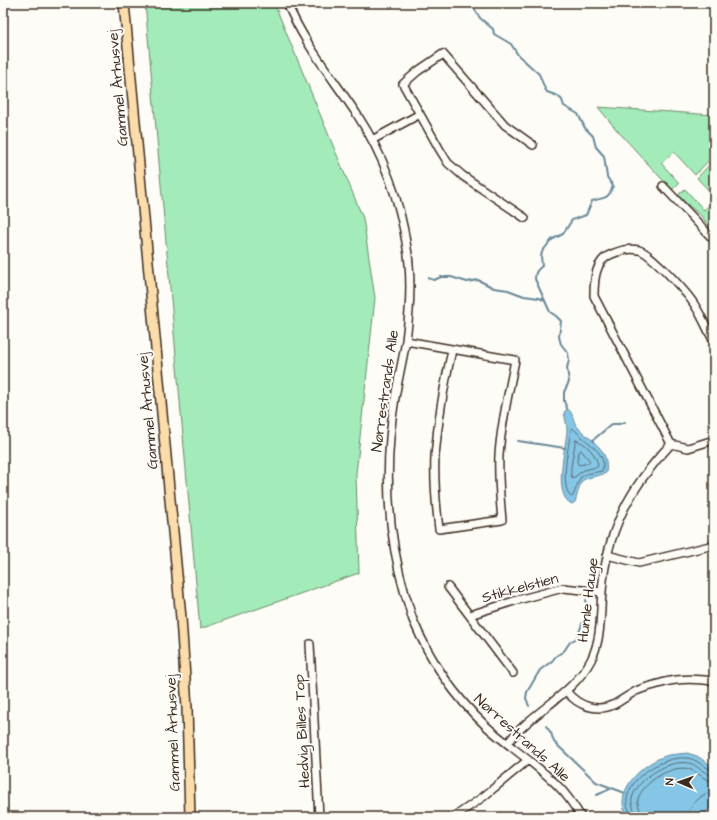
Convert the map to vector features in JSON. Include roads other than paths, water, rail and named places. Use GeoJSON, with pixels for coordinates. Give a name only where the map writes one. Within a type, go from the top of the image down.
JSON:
{"type":"FeatureCollection","features":[{"type":"Feature","properties":{"kind":"main road","name":"Gammel Århusvej"},"geometry":{"type":"LineString","coordinates":[[124,3],[181,618],[187,708],[190,817]]}},
{"type":"Feature","properties":{"kind":"street","name":"Nørrestrands Alle"},"geometry":{"type":"LineString","coordinates":[[287,3],[293,18],[306,39],[372,140],[390,179],[401,214],[408,249],[410,284],[406,341],[395,399],[388,456],[389,503],[392,541],[399,574],[413,618],[432,660],[461,700],[487,726],[560,788],[581,817]]}},
{"type":"Feature","properties":{"kind":"street"},"geometry":{"type":"LineString","coordinates":[[525,218],[463,176],[448,163],[403,84],[418,71],[443,54],[506,125],[533,145]]}},
{"type":"Feature","properties":{"kind":"street"},"geometry":{"type":"LineString","coordinates":[[372,140],[420,114]]}},
{"type":"Feature","properties":{"kind":"street"},"geometry":{"type":"LineString","coordinates":[[663,186],[714,240]]}},
{"type":"Feature","properties":{"kind":"street"},"geometry":{"type":"LineString","coordinates":[[714,342],[694,303],[658,263],[641,250],[625,249],[609,255],[598,266],[594,281],[594,296],[671,444],[688,448],[714,440]]}},
{"type":"Feature","properties":{"kind":"street"},"geometry":{"type":"LineString","coordinates":[[406,341],[515,360],[502,428],[499,455],[499,492],[502,520],[439,529],[436,502],[435,457],[440,411],[452,350]]}},
{"type":"Feature","properties":{"kind":"street","name":"Humle Hauge"},"geometry":{"type":"LineString","coordinates":[[508,743],[525,725],[566,691],[583,673],[591,660],[597,646],[600,632],[602,592],[607,555],[616,525],[630,496],[644,476],[671,444]]}},
{"type":"Feature","properties":{"kind":"street"},"geometry":{"type":"LineString","coordinates":[[607,555],[639,564],[714,545]]}},
{"type":"Feature","properties":{"kind":"street","name":"Stikkelstien"},"geometry":{"type":"LineString","coordinates":[[448,587],[513,673]]}},
{"type":"Feature","properties":{"kind":"street","name":"Stikkelstien"},"geometry":{"type":"LineString","coordinates":[[470,615],[563,588],[602,592]]}},
{"type":"Feature","properties":{"kind":"street","name":"Hedvig Billes Top"},"geometry":{"type":"LineString","coordinates":[[310,644],[319,817]]}},
{"type":"Feature","properties":{"kind":"street"},"geometry":{"type":"LineString","coordinates":[[566,691],[573,700],[586,706],[601,708],[614,705],[635,692],[667,681],[690,679],[714,681]]}},
{"type":"Feature","properties":{"kind":"street"},"geometry":{"type":"LineString","coordinates":[[454,817],[483,797],[528,760]]}},
{"type":"Feature","properties":{"kind":"water"},"geometry":{"type":"Polygon","coordinates":[[[568,409],[571,412],[576,425],[602,451],[606,464],[606,473],[587,478],[582,481],[575,502],[572,504],[566,499],[561,482],[567,431],[564,412],[568,409]]]}},
{"type":"Feature","properties":{"kind":"water"},"geometry":{"type":"Polygon","coordinates":[[[687,753],[697,756],[714,768],[714,790],[712,802],[705,813],[700,817],[627,816],[623,806],[624,796],[627,788],[638,773],[645,767],[661,758],[669,755],[687,753]]]}},
{"type":"Feature","properties":{"kind":"waterway"},"geometry":{"type":"LineString","coordinates":[[471,3],[480,18],[493,29],[494,34],[511,44],[518,55],[539,74],[547,92],[558,96],[562,100],[564,106],[578,114],[585,128],[593,136],[596,147],[604,156],[607,177],[613,186],[608,196],[592,201],[586,215],[572,220],[563,234],[553,239],[549,243],[542,252],[542,266],[535,275],[535,279],[550,312],[561,321],[559,337],[561,344],[568,353],[569,360],[567,368],[569,382],[564,392],[564,401],[567,409]]}},
{"type":"Feature","properties":{"kind":"waterway"},"geometry":{"type":"LineString","coordinates":[[428,278],[434,280],[441,277],[451,277],[467,282],[478,280],[494,288],[508,290],[524,296],[544,300]]}},
{"type":"Feature","properties":{"kind":"waterway"},"geometry":{"type":"LineString","coordinates":[[593,440],[612,424],[625,422]]}},
{"type":"Feature","properties":{"kind":"waterway"},"geometry":{"type":"LineString","coordinates":[[518,441],[565,448]]}},
{"type":"Feature","properties":{"kind":"waterway"},"geometry":{"type":"LineString","coordinates":[[529,706],[526,698],[527,692],[540,670],[564,651],[570,642],[577,638],[582,624],[587,618],[588,611],[586,600]]}},
{"type":"Feature","properties":{"kind":"waterway"},"geometry":{"type":"LineString","coordinates":[[546,726],[551,733],[554,742],[596,782],[625,793]]}},
{"type":"Feature","properties":{"kind":"waterway"},"geometry":{"type":"LineString","coordinates":[[597,795],[612,788]]}}]}
